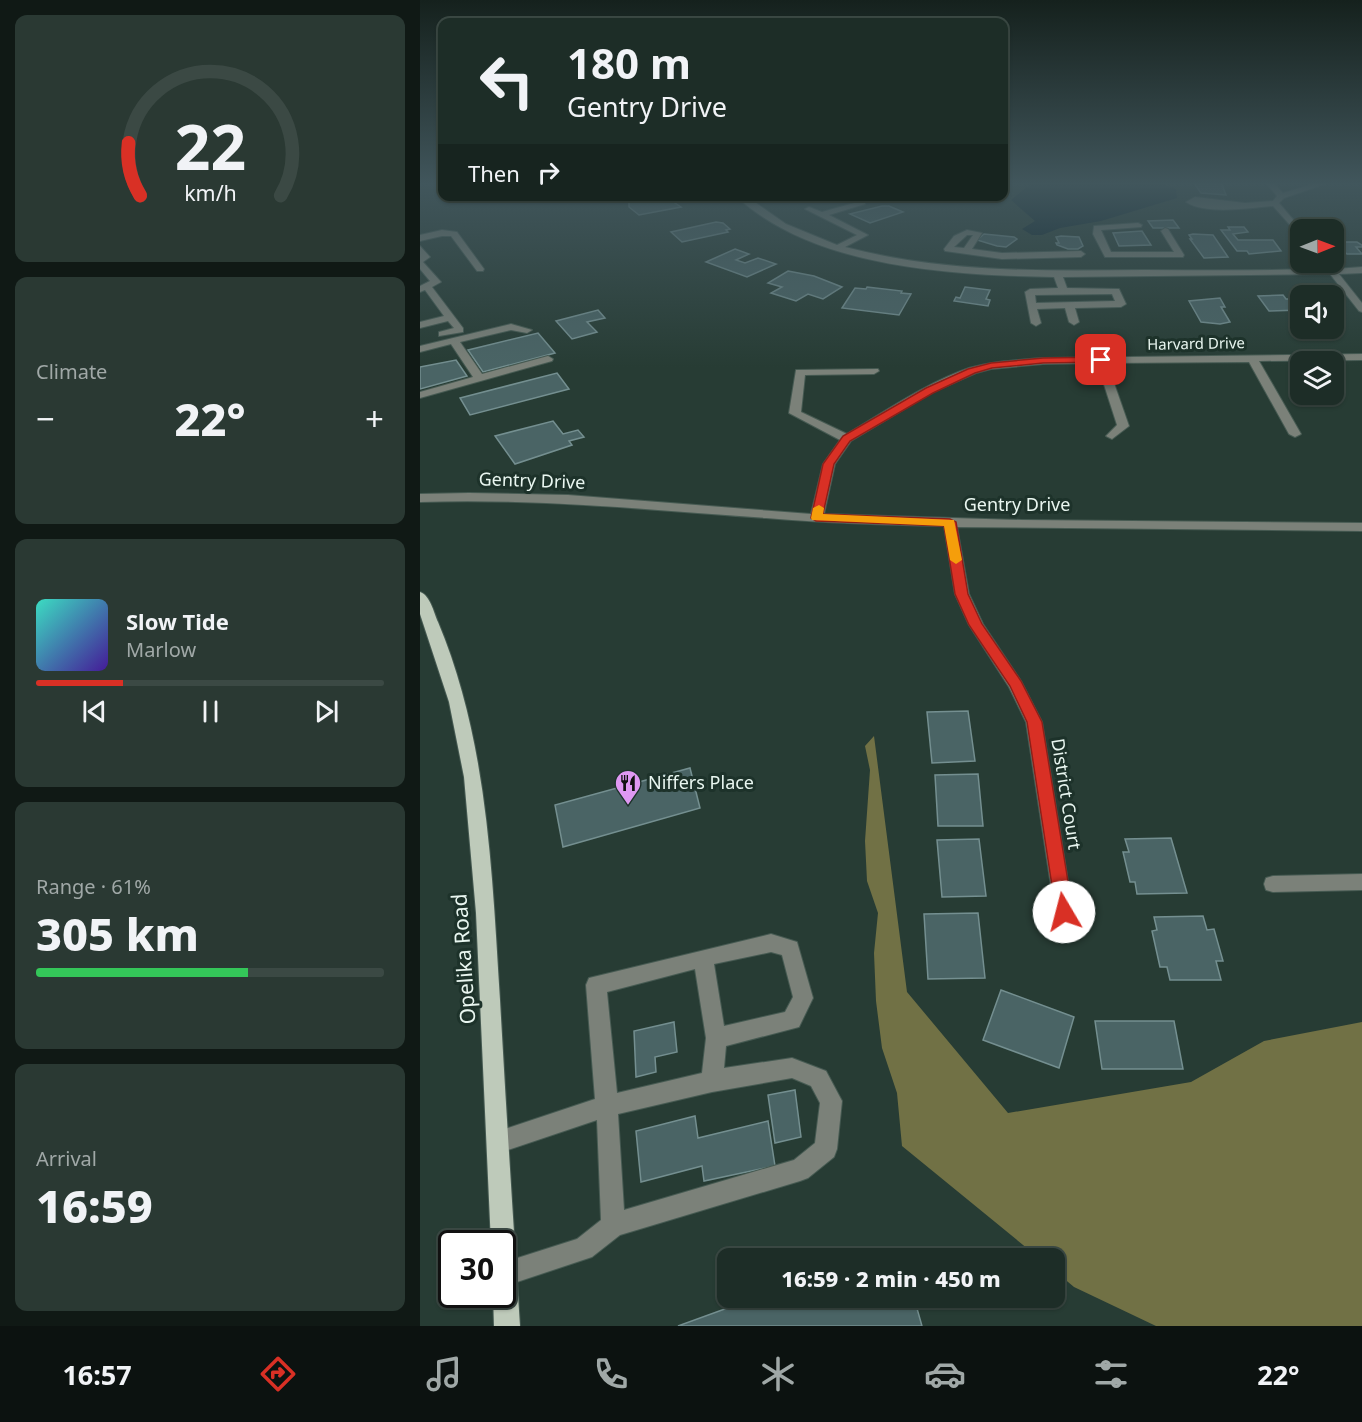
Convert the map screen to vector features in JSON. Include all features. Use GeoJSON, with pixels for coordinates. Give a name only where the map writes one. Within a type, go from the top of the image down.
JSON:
{"type":"FeatureCollection","features":[{"type":"Feature","properties":{"kind":"main road","name":"Opelika Road"},"geometry":{"type":"LineString","coordinates":[[420,597],[437,638],[457,702],[472,777],[483,867],[502,1230]]}},
{"type":"Feature","properties":{"kind":"main road","name":"Opelika Road"},"geometry":{"type":"LineString","coordinates":[[506,1308],[507,1326]]}},
{"type":"Feature","properties":{"kind":"street"},"geometry":{"type":"LineString","coordinates":[[462,244],[480,268]]}},
{"type":"Feature","properties":{"kind":"street"},"geometry":{"type":"LineString","coordinates":[[826,244],[900,263],[965,271],[1058,274],[1290,272]]}},
{"type":"Feature","properties":{"kind":"street"},"geometry":{"type":"LineString","coordinates":[[837,248],[846,244]]}},
{"type":"Feature","properties":{"kind":"street"},"geometry":{"type":"LineString","coordinates":[[952,244],[948,249],[1002,256],[1081,254]]}},
{"type":"Feature","properties":{"kind":"street"},"geometry":{"type":"LineString","coordinates":[[966,252],[971,244]]}},
{"type":"Feature","properties":{"kind":"street"},"geometry":{"type":"LineString","coordinates":[[1102,244],[1108,255],[1180,255],[1173,244]]}},
{"type":"Feature","properties":{"kind":"street"},"geometry":{"type":"LineString","coordinates":[[420,249],[426,257],[420,262],[436,282],[420,298]]}},
{"type":"Feature","properties":{"kind":"street"},"geometry":{"type":"LineString","coordinates":[[1000,273],[1002,256]]}},
{"type":"Feature","properties":{"kind":"street"},"geometry":{"type":"LineString","coordinates":[[1344,271],[1362,270]]}},
{"type":"Feature","properties":{"kind":"street"},"geometry":{"type":"LineString","coordinates":[[1334,273],[1362,309]]}},
{"type":"Feature","properties":{"kind":"street"},"geometry":{"type":"LineString","coordinates":[[1058,274],[1063,291]]}},
{"type":"Feature","properties":{"kind":"street"},"geometry":{"type":"LineString","coordinates":[[420,340],[460,330],[427,290]]}},
{"type":"Feature","properties":{"kind":"street"},"geometry":{"type":"LineString","coordinates":[[1032,306],[1121,304],[1116,291],[1030,292],[1032,306],[1036,323]]}},
{"type":"Feature","properties":{"kind":"street"},"geometry":{"type":"LineString","coordinates":[[1069,305],[1074,322]]}},
{"type":"Feature","properties":{"kind":"street"},"geometry":{"type":"LineString","coordinates":[[420,325],[450,317]]}},
{"type":"Feature","properties":{"kind":"street"},"geometry":{"type":"LineString","coordinates":[[420,349],[511,327],[528,330]]}},
{"type":"Feature","properties":{"kind":"street"},"geometry":{"type":"LineString","coordinates":[[454,341],[479,378]]}},
{"type":"Feature","properties":{"kind":"street","name":"Harvard Drive"},"geometry":{"type":"LineString","coordinates":[[816,518],[829,464],[847,439],[929,390],[972,371],[1014,363],[1362,357]]}},
{"type":"Feature","properties":{"kind":"street"},"geometry":{"type":"LineString","coordinates":[[1252,358],[1295,434]]}},
{"type":"Feature","properties":{"kind":"street"},"geometry":{"type":"LineString","coordinates":[[420,395],[548,359]]}},
{"type":"Feature","properties":{"kind":"street"},"geometry":{"type":"LineString","coordinates":[[1101,360],[1123,426],[1112,436]]}},
{"type":"Feature","properties":{"kind":"street"},"geometry":{"type":"LineString","coordinates":[[847,439],[795,413],[800,372],[874,371]]}},
{"type":"Feature","properties":{"kind":"street","name":"Gentry Drive"},"geometry":{"type":"LineString","coordinates":[[420,498],[561,500],[816,518],[1362,527]]}},
{"type":"Feature","properties":{"kind":"street","name":"District Court"},"geometry":{"type":"LineString","coordinates":[[950,522],[962,594],[976,625],[1016,685],[1034,722],[1064,912]]}},
{"type":"Feature","properties":{"kind":"street"},"geometry":{"type":"LineString","coordinates":[[1273,884],[1362,882]]}},
{"type":"Feature","properties":{"kind":"street"},"geometry":{"type":"LineString","coordinates":[[613,1225],[607,1106],[596,985],[771,943],[790,948],[803,998],[792,1020],[716,1038]]}},
{"type":"Feature","properties":{"kind":"street"},"geometry":{"type":"LineString","coordinates":[[704,958],[716,1038],[712,1081]]}},
{"type":"Feature","properties":{"kind":"street"},"geometry":{"type":"LineString","coordinates":[[499,1142],[607,1106],[712,1081],[792,1068],[818,1078],[831,1101],[826,1149],[800,1170],[613,1225],[584,1249],[516,1271]]}},
{"type":"Feature","properties":{"kind":"shaded area"},"geometry":{"type":"Polygon","coordinates":[[[874,736],[907,992],[1008,1113],[1191,1082],[1264,1041],[1362,1022],[1362,1326],[1156,1326],[1074,1287],[1065,1279],[1065,1248],[1027,1248],[902,1146],[897,1093],[882,1048],[876,1001],[874,953],[878,913],[867,881],[865,841],[870,770],[865,746],[874,736]]]}},
{"type":"Feature","properties":{"kind":"building"},"geometry":{"type":"Polygon","coordinates":[[[990,244],[1010,244],[1006,247],[990,244]]]}},
{"type":"Feature","properties":{"kind":"building"},"geometry":{"type":"Polygon","coordinates":[[[1082,244],[1083,246],[1078,249],[1068,249],[1057,245],[1082,244]]]}},
{"type":"Feature","properties":{"kind":"building"},"geometry":{"type":"Polygon","coordinates":[[[1118,244],[1151,245],[1119,246],[1118,244]]]}},
{"type":"Feature","properties":{"kind":"building"},"geometry":{"type":"Polygon","coordinates":[[[1194,244],[1219,244],[1228,257],[1204,258],[1194,244]]]}},
{"type":"Feature","properties":{"kind":"building"},"geometry":{"type":"Polygon","coordinates":[[[1232,244],[1276,244],[1281,251],[1249,254],[1247,251],[1237,251],[1232,244]]]}},
{"type":"Feature","properties":{"kind":"building"},"geometry":{"type":"Polygon","coordinates":[[[1344,244],[1360,244],[1362,247],[1356,247],[1362,254],[1347,254],[1344,251],[1344,244]]]}},
{"type":"Feature","properties":{"kind":"building"},"geometry":{"type":"Polygon","coordinates":[[[735,249],[749,254],[736,260],[745,263],[758,258],[776,264],[747,277],[706,262],[735,249]]]}},
{"type":"Feature","properties":{"kind":"building"},"geometry":{"type":"Polygon","coordinates":[[[788,271],[814,276],[842,287],[823,299],[808,294],[796,301],[771,293],[782,287],[768,283],[788,271]]]}},
{"type":"Feature","properties":{"kind":"building"},"geometry":{"type":"Polygon","coordinates":[[[867,287],[911,294],[899,315],[842,308],[855,288],[866,289],[867,287]]]}},
{"type":"Feature","properties":{"kind":"building"},"geometry":{"type":"Polygon","coordinates":[[[965,287],[990,290],[986,299],[990,300],[988,306],[954,301],[956,297],[960,298],[965,287]]]}},
{"type":"Feature","properties":{"kind":"building"},"geometry":{"type":"Polygon","coordinates":[[[1283,295],[1286,299],[1290,299],[1290,310],[1269,311],[1258,296],[1283,295]]]}},
{"type":"Feature","properties":{"kind":"building"},"geometry":{"type":"Polygon","coordinates":[[[1220,298],[1225,307],[1221,307],[1230,322],[1220,324],[1201,322],[1189,301],[1220,298]]]}},
{"type":"Feature","properties":{"kind":"building"},"geometry":{"type":"Polygon","coordinates":[[[598,310],[605,318],[587,322],[597,332],[572,339],[556,321],[598,310]]]}},
{"type":"Feature","properties":{"kind":"building"},"geometry":{"type":"Polygon","coordinates":[[[538,333],[555,353],[483,372],[468,350],[538,333]]]}},
{"type":"Feature","properties":{"kind":"building"},"geometry":{"type":"Polygon","coordinates":[[[456,360],[467,376],[420,389],[420,367],[456,360]]]}},
{"type":"Feature","properties":{"kind":"building"},"geometry":{"type":"Polygon","coordinates":[[[557,373],[569,389],[470,415],[460,398],[557,373]]]}},
{"type":"Feature","properties":{"kind":"building"},"geometry":{"type":"Polygon","coordinates":[[[553,421],[563,434],[578,430],[584,437],[569,441],[572,445],[515,464],[495,436],[553,421]]]}},
{"type":"Feature","properties":{"kind":"building"},"geometry":{"type":"Polygon","coordinates":[[[968,711],[975,761],[932,763],[927,712],[968,711]]]}},
{"type":"Feature","properties":{"kind":"building","name":"Niffers Place"},"geometry":{"type":"Polygon","coordinates":[[[690,768],[700,808],[563,847],[555,805],[690,768]]]}},
{"type":"Feature","properties":{"kind":"building"},"geometry":{"type":"Polygon","coordinates":[[[978,774],[983,826],[938,826],[935,775],[978,774]]]}},
{"type":"Feature","properties":{"kind":"building"},"geometry":{"type":"Polygon","coordinates":[[[1171,838],[1187,893],[1137,894],[1135,882],[1130,882],[1123,852],[1129,852],[1125,839],[1171,838]]]}},
{"type":"Feature","properties":{"kind":"building"},"geometry":{"type":"Polygon","coordinates":[[[979,839],[986,896],[942,897],[937,840],[979,839]]]}},
{"type":"Feature","properties":{"kind":"building"},"geometry":{"type":"Polygon","coordinates":[[[978,913],[985,978],[928,979],[924,914],[978,913]]]}},
{"type":"Feature","properties":{"kind":"building"},"geometry":{"type":"Polygon","coordinates":[[[1203,916],[1207,930],[1214,929],[1223,961],[1216,961],[1221,980],[1170,980],[1167,967],[1160,967],[1152,931],[1157,930],[1154,917],[1203,916]]]}},
{"type":"Feature","properties":{"kind":"building"},"geometry":{"type":"Polygon","coordinates":[[[1001,990],[1074,1017],[1059,1068],[983,1040],[1001,990]]]}},
{"type":"Feature","properties":{"kind":"building"},"geometry":{"type":"Polygon","coordinates":[[[1095,1021],[1174,1021],[1183,1069],[1102,1069],[1095,1021]]]}},
{"type":"Feature","properties":{"kind":"building"},"geometry":{"type":"Polygon","coordinates":[[[674,1022],[677,1052],[655,1057],[656,1072],[636,1077],[634,1031],[674,1022]]]}},
{"type":"Feature","properties":{"kind":"building"},"geometry":{"type":"Polygon","coordinates":[[[795,1090],[801,1137],[775,1143],[768,1095],[795,1090]]]}},
{"type":"Feature","properties":{"kind":"building"},"geometry":{"type":"Polygon","coordinates":[[[695,1116],[698,1138],[768,1121],[775,1166],[704,1181],[702,1166],[641,1182],[636,1131],[695,1116]]]}},
{"type":"Feature","properties":{"kind":"building"},"geometry":{"type":"Polygon","coordinates":[[[728,1308],[917,1308],[922,1326],[678,1326],[728,1308]]]}},
{"type":"Feature","properties":{"kind":"slow traffic"},"geometry":{"type":"LineString","coordinates":[[819,508],[816,518],[950,522],[956,560]]}},
{"type":"Feature","properties":{"kind":"place","name":"Niffers Place"},"geometry":{"type":"Point","coordinates":[628,806]}},
{"type":"Feature","properties":{"kind":"route"},"geometry":{"type":"LineString","coordinates":[[1064,912],[1034,722],[1016,685],[976,625],[962,594],[950,522],[816,518],[829,464],[847,439],[929,390],[972,371],[991,366],[1043,360],[1101,360]]}}]}
